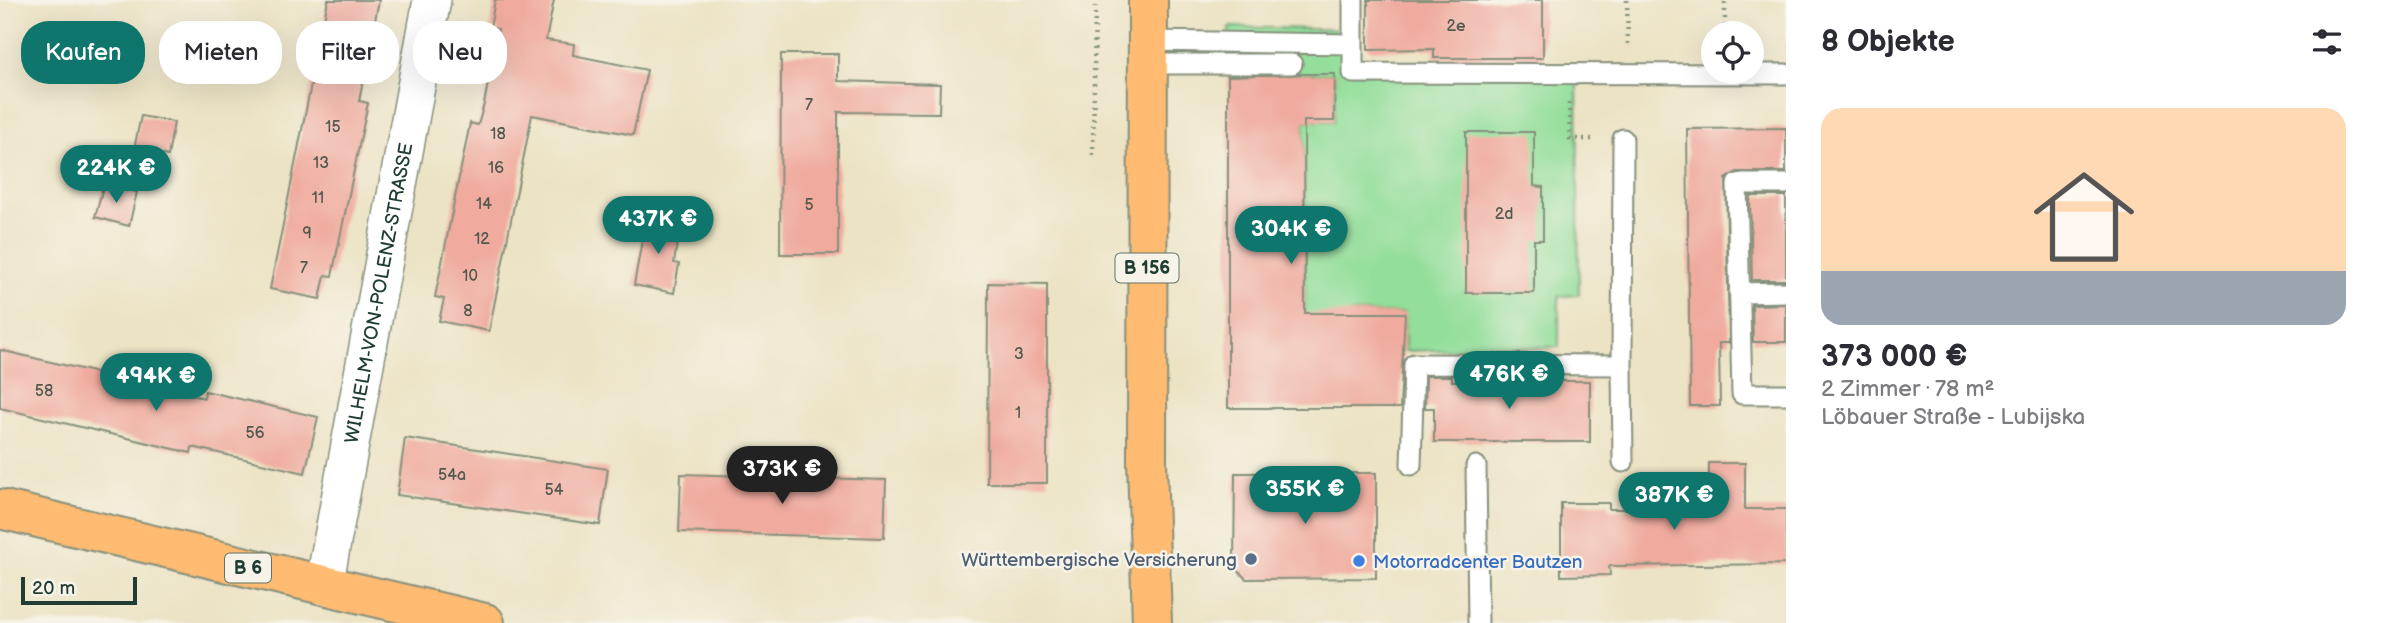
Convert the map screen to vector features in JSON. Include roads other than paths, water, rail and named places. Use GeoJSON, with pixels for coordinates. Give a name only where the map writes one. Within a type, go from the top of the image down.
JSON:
{"type":"FeatureCollection","features":[{"type":"Feature","properties":{"kind":"main road","name":"B 156"},"geometry":{"type":"LineString","coordinates":[[1147,0],[1147,461],[1152,623]]}},
{"type":"Feature","properties":{"kind":"main road","name":"B 6"},"geometry":{"type":"LineString","coordinates":[[0,509],[485,623]]}},
{"type":"Feature","properties":{"kind":"street","name":"WILHELM-VON-POLENZ-STRASSE"},"geometry":{"type":"LineString","coordinates":[[324,586],[432,0]]}},
{"type":"Feature","properties":{"kind":"lane"},"geometry":{"type":"LineString","coordinates":[[1353,0],[1353,73],[1786,74]]}},
{"type":"Feature","properties":{"kind":"lane"},"geometry":{"type":"LineString","coordinates":[[1147,52],[1352,44]]}},
{"type":"Feature","properties":{"kind":"lane"},"geometry":{"type":"LineString","coordinates":[[1147,52],[1292,64]]}},
{"type":"Feature","properties":{"kind":"lane"},"geometry":{"type":"LineString","coordinates":[[1623,139],[1623,462]]}},
{"type":"Feature","properties":{"kind":"lane"},"geometry":{"type":"LineString","coordinates":[[1786,184],[1737,184],[1742,394],[1786,394]]}},
{"type":"Feature","properties":{"kind":"lane"},"geometry":{"type":"LineString","coordinates":[[1739,293],[1786,292]]}},
{"type":"Feature","properties":{"kind":"lane"},"geometry":{"type":"LineString","coordinates":[[1411,465],[1414,364],[1622,365]]}},
{"type":"Feature","properties":{"kind":"lane"},"geometry":{"type":"LineString","coordinates":[[1476,466],[1478,623]]}},
{"type":"Feature","properties":{"kind":"place","name":"Württembergische Versicherung"},"geometry":{"type":"Point","coordinates":[1251,559]}},
{"type":"Feature","properties":{"kind":"place","name":"Motorradcenter Bautzen"},"geometry":{"type":"Point","coordinates":[1359,561]}}]}
